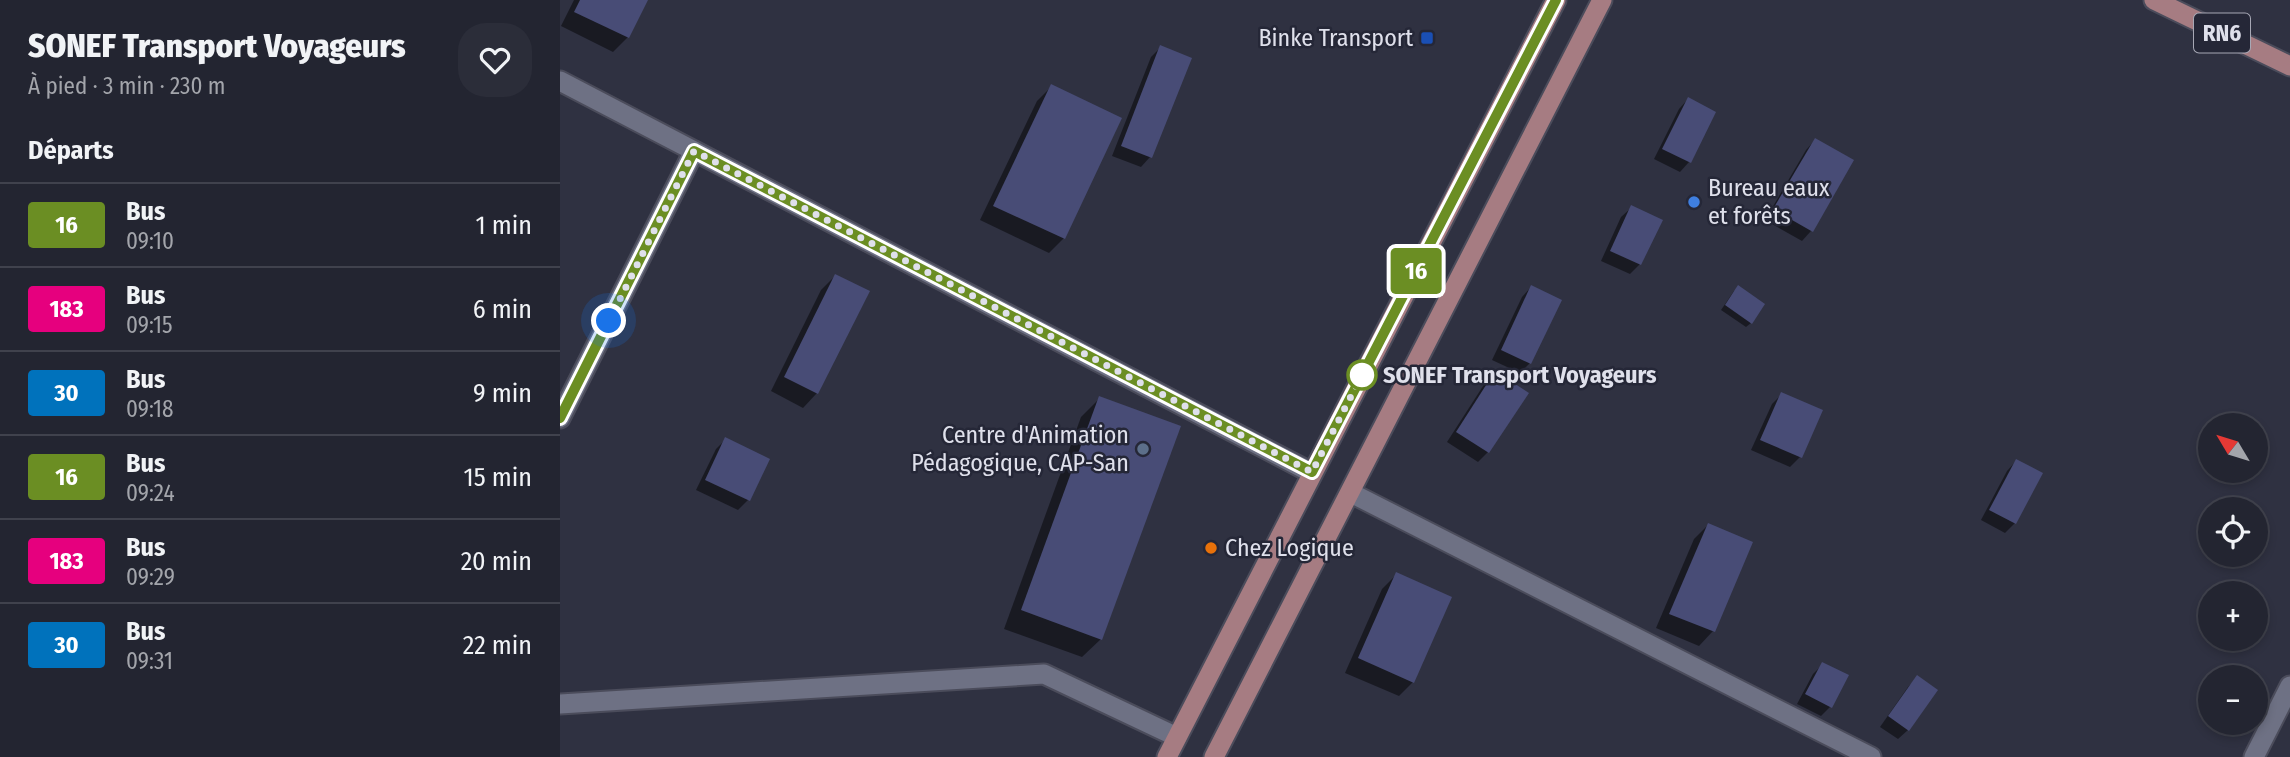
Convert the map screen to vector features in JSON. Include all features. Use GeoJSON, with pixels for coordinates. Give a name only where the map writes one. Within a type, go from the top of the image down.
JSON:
{"type":"FeatureCollection","features":[{"type":"Feature","properties":{"kind":"main road"},"geometry":{"type":"LineString","coordinates":[[1167,757],[1556,0]]}},
{"type":"Feature","properties":{"kind":"main road"},"geometry":{"type":"LineString","coordinates":[[1214,757],[1602,0]]}},
{"type":"Feature","properties":{"kind":"main road","name":"RN6"},"geometry":{"type":"LineString","coordinates":[[2154,0],[2290,66]]}},
{"type":"Feature","properties":{"kind":"street"},"geometry":{"type":"LineString","coordinates":[[560,81],[1312,472]]}},
{"type":"Feature","properties":{"kind":"street"},"geometry":{"type":"LineString","coordinates":[[560,418],[694,151]]}},
{"type":"Feature","properties":{"kind":"street"},"geometry":{"type":"LineString","coordinates":[[1351,493],[1871,757]]}},
{"type":"Feature","properties":{"kind":"street"},"geometry":{"type":"LineString","coordinates":[[560,704],[1044,674],[1177,737]]}},
{"type":"Feature","properties":{"kind":"street"},"geometry":{"type":"LineString","coordinates":[[2254,757],[2290,686]]}},
{"type":"Feature","properties":{"kind":"building"},"geometry":{"type":"Polygon","coordinates":[[[580,0],[648,0],[629,38],[574,12],[580,0]]]}},
{"type":"Feature","properties":{"kind":"building"},"geometry":{"type":"Polygon","coordinates":[[[1160,45],[1192,58],[1152,158],[1121,146],[1160,45]]]}},
{"type":"Feature","properties":{"kind":"building"},"geometry":{"type":"Polygon","coordinates":[[[1051,84],[1122,118],[1065,239],[993,206],[1051,84]]]}},
{"type":"Feature","properties":{"kind":"building"},"geometry":{"type":"Polygon","coordinates":[[[1688,97],[1716,112],[1691,163],[1662,149],[1688,97]]]}},
{"type":"Feature","properties":{"kind":"building"},"geometry":{"type":"Polygon","coordinates":[[[1815,138],[1854,160],[1813,232],[1773,209],[1815,138]]]}},
{"type":"Feature","properties":{"kind":"building"},"geometry":{"type":"Polygon","coordinates":[[[1631,205],[1663,220],[1641,265],[1610,251],[1631,205]]]}},
{"type":"Feature","properties":{"kind":"building"},"geometry":{"type":"Polygon","coordinates":[[[835,274],[870,291],[818,394],[784,377],[835,274]]]}},
{"type":"Feature","properties":{"kind":"building"},"geometry":{"type":"Polygon","coordinates":[[[1531,285],[1562,300],[1531,364],[1501,350],[1531,285]]]}},
{"type":"Feature","properties":{"kind":"building"},"geometry":{"type":"Polygon","coordinates":[[[1738,285],[1765,304],[1752,324],[1725,305],[1738,285]]]}},
{"type":"Feature","properties":{"kind":"building"},"geometry":{"type":"Polygon","coordinates":[[[1495,371],[1529,393],[1489,453],[1456,432],[1495,371]]]}},
{"type":"Feature","properties":{"kind":"building"},"geometry":{"type":"Polygon","coordinates":[[[1781,392],[1823,410],[1802,458],[1760,440],[1781,392]]]}},
{"type":"Feature","properties":{"kind":"building"},"geometry":{"type":"Polygon","coordinates":[[[1099,396],[1181,426],[1102,640],[1021,610],[1099,396]]]}},
{"type":"Feature","properties":{"kind":"building"},"geometry":{"type":"Polygon","coordinates":[[[725,437],[770,459],[750,501],[705,480],[725,437]]]}},
{"type":"Feature","properties":{"kind":"building"},"geometry":{"type":"Polygon","coordinates":[[[2016,459],[2043,473],[2016,524],[1989,510],[2016,459]]]}},
{"type":"Feature","properties":{"kind":"building"},"geometry":{"type":"Polygon","coordinates":[[[1708,523],[1753,542],[1715,632],[1669,614],[1708,523]]]}},
{"type":"Feature","properties":{"kind":"building"},"geometry":{"type":"Polygon","coordinates":[[[1396,572],[1452,597],[1414,683],[1358,658],[1396,572]]]}},
{"type":"Feature","properties":{"kind":"building"},"geometry":{"type":"Polygon","coordinates":[[[1822,662],[1849,675],[1832,708],[1805,694],[1822,662]]]}},
{"type":"Feature","properties":{"kind":"building"},"geometry":{"type":"Polygon","coordinates":[[[1917,675],[1938,690],[1909,731],[1888,716],[1917,675]]]}},
{"type":"Feature","properties":{"kind":"bus line","name":"16"},"geometry":{"type":"LineString","coordinates":[[560,418],[694,151],[1312,472],[1556,0]]}},
{"type":"Feature","properties":{"kind":"place","name":"Binke Transport"},"geometry":{"type":"Point","coordinates":[1427,38]}},
{"type":"Feature","properties":{"kind":"place","name":"Bureau eaux et forêts"},"geometry":{"type":"Point","coordinates":[1694,202]}},
{"type":"Feature","properties":{"kind":"place","name":"SONEF Transport Voyageurs"},"geometry":{"type":"Point","coordinates":[1362,375]}},
{"type":"Feature","properties":{"kind":"place","name":"Centre d'Animation Pédagogique, CAP-San"},"geometry":{"type":"Point","coordinates":[1143,449]}},
{"type":"Feature","properties":{"kind":"place","name":"Chez Logique"},"geometry":{"type":"Point","coordinates":[1211,548]}},
{"type":"Feature","properties":{"kind":"route"},"geometry":{"type":"LineString","coordinates":[[609,321],[694,151],[1312,472],[1362,375]]}}]}
